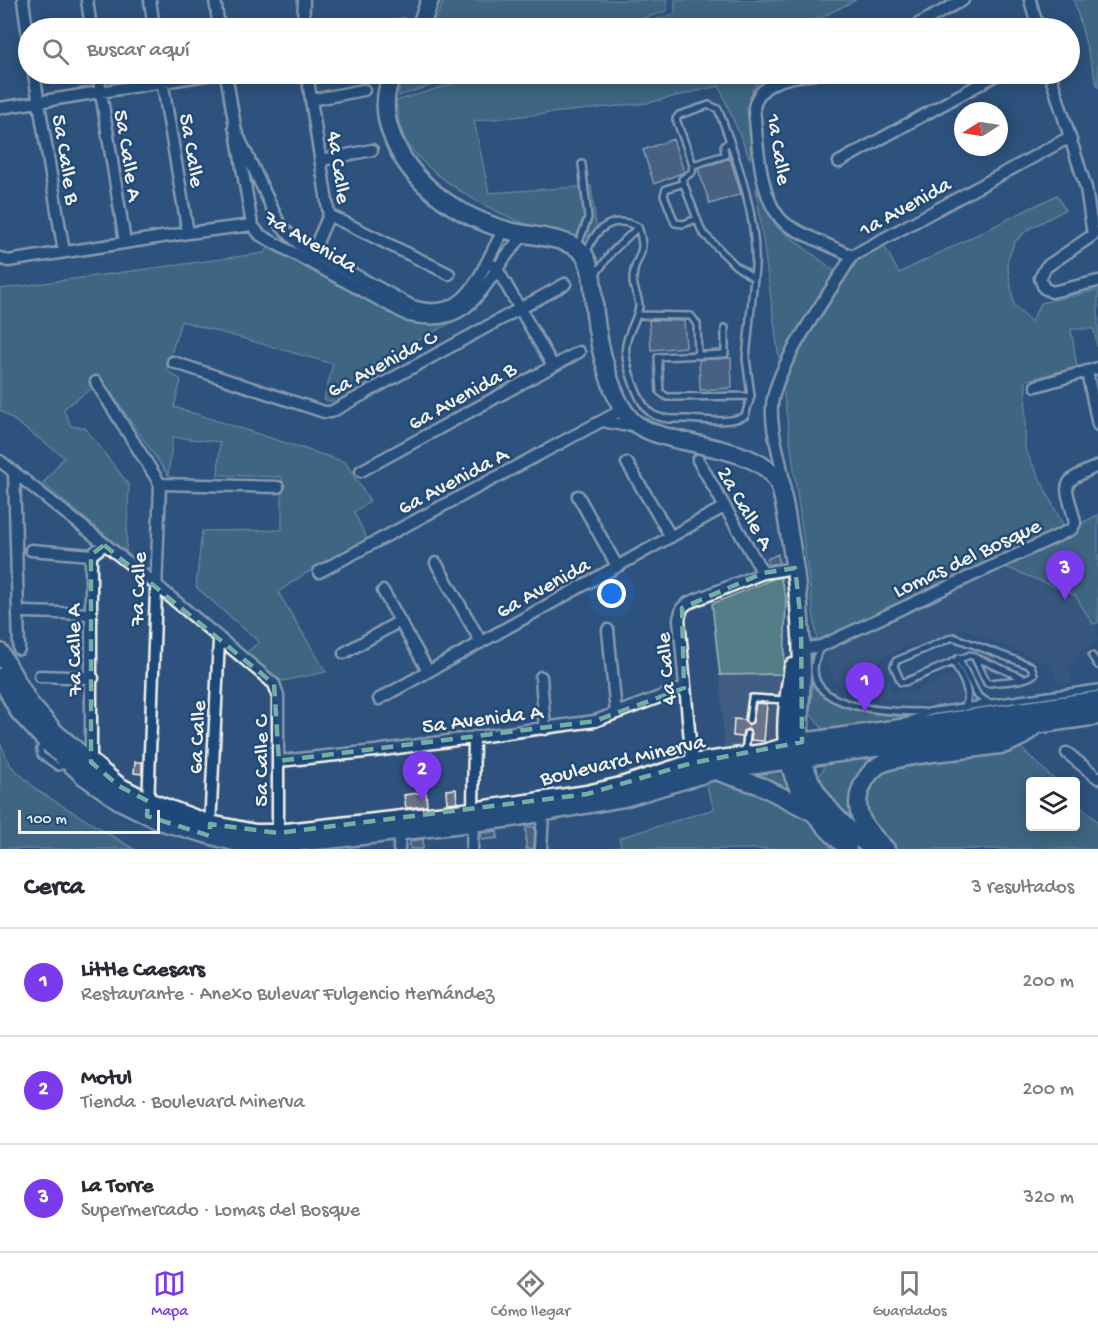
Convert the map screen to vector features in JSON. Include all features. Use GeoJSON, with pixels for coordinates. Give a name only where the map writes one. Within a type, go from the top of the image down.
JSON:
{"type":"FeatureCollection","features":[{"type":"Feature","properties":{"kind":"street"},"geometry":{"type":"LineString","coordinates":[[22,0],[25,18]]}},
{"type":"Feature","properties":{"kind":"street"},"geometry":{"type":"LineString","coordinates":[[87,0],[90,18]]}},
{"type":"Feature","properties":{"kind":"street"},"geometry":{"type":"LineString","coordinates":[[150,0],[153,18]]}},
{"type":"Feature","properties":{"kind":"street"},"geometry":{"type":"LineString","coordinates":[[215,0],[218,18]]}},
{"type":"Feature","properties":{"kind":"street"},"geometry":{"type":"LineString","coordinates":[[303,18],[304,0]]}},
{"type":"Feature","properties":{"kind":"street"},"geometry":{"type":"LineString","coordinates":[[417,18],[430,0]]}},
{"type":"Feature","properties":{"kind":"street"},"geometry":{"type":"LineString","coordinates":[[930,18],[963,0]]}},
{"type":"Feature","properties":{"kind":"street"},"geometry":{"type":"LineString","coordinates":[[1030,0],[1035,18]]}},
{"type":"Feature","properties":{"kind":"street","name":"5a Calle B"},"geometry":{"type":"LineString","coordinates":[[36,84],[64,252]]}},
{"type":"Feature","properties":{"kind":"street","name":"5a Calle A"},"geometry":{"type":"LineString","coordinates":[[99,84],[125,242]]}},
{"type":"Feature","properties":{"kind":"street"},"geometry":{"type":"LineString","coordinates":[[0,108],[135,84]]}},
{"type":"Feature","properties":{"kind":"street","name":"5a Calle"},"geometry":{"type":"LineString","coordinates":[[163,84],[188,233]]}},
{"type":"Feature","properties":{"kind":"street"},"geometry":{"type":"LineString","coordinates":[[228,84],[252,225]]}},
{"type":"Feature","properties":{"kind":"street","name":"4a Calle"},"geometry":{"type":"LineString","coordinates":[[307,262],[329,215],[309,84]]}},
{"type":"Feature","properties":{"kind":"street"},"geometry":{"type":"LineString","coordinates":[[390,84],[387,91],[388,123],[394,142],[424,184],[458,209],[504,230],[582,251],[592,280],[600,349],[624,409],[635,423],[649,431],[755,462],[776,480],[787,522],[801,613],[802,669],[794,703]]}},
{"type":"Feature","properties":{"kind":"street","name":"1a Calle"},"geometry":{"type":"LineString","coordinates":[[772,84],[760,92],[755,99],[754,109],[765,189],[779,217],[788,225],[852,256]]}},
{"type":"Feature","properties":{"kind":"street"},"geometry":{"type":"LineString","coordinates":[[840,162],[980,84]]}},
{"type":"Feature","properties":{"kind":"street"},"geometry":{"type":"LineString","coordinates":[[1053,84],[1086,188],[1093,235],[1046,267],[1040,278],[1044,288],[1053,292],[1098,281]]}},
{"type":"Feature","properties":{"kind":"street"},"geometry":{"type":"LineString","coordinates":[[311,100],[364,90]]}},
{"type":"Feature","properties":{"kind":"street","name":"7a Avenida"},"geometry":{"type":"LineString","coordinates":[[234,127],[280,225],[300,245],[374,291],[409,316],[425,319],[444,318],[471,305],[506,253],[524,235]]}},
{"type":"Feature","properties":{"kind":"street","name":"1a Avenida"},"geometry":{"type":"LineString","coordinates":[[852,256],[1070,137]]}},
{"type":"Feature","properties":{"kind":"street"},"geometry":{"type":"LineString","coordinates":[[322,160],[372,150]]}},
{"type":"Feature","properties":{"kind":"street"},"geometry":{"type":"LineString","coordinates":[[329,215],[449,274]]}},
{"type":"Feature","properties":{"kind":"street","name":"7a Avenida"},"geometry":{"type":"LineString","coordinates":[[1,259],[8,261],[252,225],[260,235],[307,262],[374,291],[427,310],[443,308],[465,298],[504,230]]}},
{"type":"Feature","properties":{"kind":"street"},"geometry":{"type":"LineString","coordinates":[[787,522],[784,478],[772,426],[772,404],[777,385],[789,360],[852,256]]}},
{"type":"Feature","properties":{"kind":"street"},"geometry":{"type":"LineString","coordinates":[[487,261],[497,269],[553,366]]}},
{"type":"Feature","properties":{"kind":"street","name":"6a Avenida C"},"geometry":{"type":"LineString","coordinates":[[173,362],[324,412],[332,412],[565,284]]}},
{"type":"Feature","properties":{"kind":"street","name":"6a Avenida B"},"geometry":{"type":"LineString","coordinates":[[361,471],[579,352]]}},
{"type":"Feature","properties":{"kind":"street"},"geometry":{"type":"LineString","coordinates":[[1036,386],[1098,368]]}},
{"type":"Feature","properties":{"kind":"street"},"geometry":{"type":"LineString","coordinates":[[1087,371],[1098,425]]}},
{"type":"Feature","properties":{"kind":"street"},"geometry":{"type":"LineString","coordinates":[[96,382],[160,484],[279,487]]}},
{"type":"Feature","properties":{"kind":"street","name":"6a Avenida A"},"geometry":{"type":"LineString","coordinates":[[319,572],[624,409]]}},
{"type":"Feature","properties":{"kind":"street"},"geometry":{"type":"LineString","coordinates":[[603,421],[623,425],[635,423]]}},
{"type":"Feature","properties":{"kind":"street","name":"2a Calle A"},"geometry":{"type":"LineString","coordinates":[[698,460],[763,573]]}},
{"type":"Feature","properties":{"kind":"street"},"geometry":{"type":"LineString","coordinates":[[0,461],[155,584],[219,640]]}},
{"type":"Feature","properties":{"kind":"street"},"geometry":{"type":"LineString","coordinates":[[627,463],[671,537]]}},
{"type":"Feature","properties":{"kind":"street","name":"Lomas del Bosque"},"geometry":{"type":"LineString","coordinates":[[800,649],[821,646],[1072,529],[1075,523],[1066,494],[1067,484],[1073,477],[1098,466]]}},
{"type":"Feature","properties":{"kind":"street"},"geometry":{"type":"LineString","coordinates":[[14,472],[19,649]]}},
{"type":"Feature","properties":{"kind":"street","name":"7a Calle"},"geometry":{"type":"LineString","coordinates":[[148,808],[160,484]]}},
{"type":"Feature","properties":{"kind":"street"},"geometry":{"type":"LineString","coordinates":[[578,496],[617,566]]}},
{"type":"Feature","properties":{"kind":"street","name":"6a Avenida"},"geometry":{"type":"LineString","coordinates":[[379,699],[724,507]]}},
{"type":"Feature","properties":{"kind":"street"},"geometry":{"type":"LineString","coordinates":[[31,550],[91,555],[104,545]]}},
{"type":"Feature","properties":{"kind":"street","name":"7a Calle A"},"geometry":{"type":"LineString","coordinates":[[91,555],[93,678],[91,762]]}},
{"type":"Feature","properties":{"kind":"street"},"geometry":{"type":"LineString","coordinates":[[436,563],[482,642]]}},
{"type":"Feature","properties":{"kind":"street"},"geometry":{"type":"LineString","coordinates":[[763,573],[795,568]]}},
{"type":"Feature","properties":{"kind":"street","name":"4a Calle"},"geometry":{"type":"LineString","coordinates":[[692,763],[679,619],[682,608],[688,603],[763,573]]}},
{"type":"Feature","properties":{"kind":"street"},"geometry":{"type":"LineString","coordinates":[[383,591],[428,671]]}},
{"type":"Feature","properties":{"kind":"street"},"geometry":{"type":"LineString","coordinates":[[26,612],[91,614]]}},
{"type":"Feature","properties":{"kind":"street"},"geometry":{"type":"LineString","coordinates":[[344,652],[399,621]]}},
{"type":"Feature","properties":{"kind":"street"},"geometry":{"type":"LineString","coordinates":[[608,630],[615,713]]}},
{"type":"Feature","properties":{"kind":"street","name":"5a Calle C"},"geometry":{"type":"LineString","coordinates":[[219,640],[274,684],[277,690],[278,833]]}},
{"type":"Feature","properties":{"kind":"street","name":"6a Calle"},"geometry":{"type":"LineString","coordinates":[[210,830],[219,640]]}},
{"type":"Feature","properties":{"kind":"street"},"geometry":{"type":"LineString","coordinates":[[800,649],[793,666],[797,787],[814,813],[848,849]]}},
{"type":"Feature","properties":{"kind":"street","name":"Boulevard Minerva"},"geometry":{"type":"LineString","coordinates":[[0,652],[30,704],[69,763],[118,800],[148,808],[255,847],[328,845],[621,786],[692,763],[795,752]]}},
{"type":"Feature","properties":{"kind":"street"},"geometry":{"type":"LineString","coordinates":[[40,676],[93,678]]}},
{"type":"Feature","properties":{"kind":"street","name":"Boulevard Minerva"},"geometry":{"type":"LineString","coordinates":[[0,677],[19,712],[52,738],[91,762],[148,808]]}},
{"type":"Feature","properties":{"kind":"street"},"geometry":{"type":"LineString","coordinates":[[541,677],[545,729]]}},
{"type":"Feature","properties":{"kind":"street","name":"5a Avenida A"},"geometry":{"type":"LineString","coordinates":[[279,761],[375,751],[595,721],[684,688]]}},
{"type":"Feature","properties":{"kind":"street"},"geometry":{"type":"LineString","coordinates":[[795,752],[827,738],[1098,700]]}},
{"type":"Feature","properties":{"kind":"street"},"geometry":{"type":"LineString","coordinates":[[794,703],[827,738]]}},
{"type":"Feature","properties":{"kind":"street"},"geometry":{"type":"LineString","coordinates":[[795,752],[1098,716]]}},
{"type":"Feature","properties":{"kind":"street"},"geometry":{"type":"LineString","coordinates":[[886,849],[866,829],[858,810],[860,789],[872,771],[890,761],[1006,744],[1023,736],[1037,725]]}},
{"type":"Feature","properties":{"kind":"street"},"geometry":{"type":"LineString","coordinates":[[472,849],[474,737]]}},
{"type":"Feature","properties":{"kind":"street"},"geometry":{"type":"LineString","coordinates":[[795,752],[819,796],[838,818],[872,849]]}},
{"type":"Feature","properties":{"kind":"street","name":"Boulevard Minerva"},"geometry":{"type":"LineString","coordinates":[[210,830],[278,833],[543,813],[624,798],[714,771],[795,752]]}},
{"type":"Feature","properties":{"kind":"street"},"geometry":{"type":"LineString","coordinates":[[1067,753],[1098,778]]}},
{"type":"Feature","properties":{"kind":"street"},"geometry":{"type":"LineString","coordinates":[[714,771],[761,786],[814,813]]}},
{"type":"Feature","properties":{"kind":"street"},"geometry":{"type":"LineString","coordinates":[[541,849],[543,813]]}},
{"type":"Feature","properties":{"kind":"street"},"geometry":{"type":"LineString","coordinates":[[399,849],[400,832]]}},
{"type":"Feature","properties":{"kind":"lane"},"geometry":{"type":"LineString","coordinates":[[582,251],[607,224],[628,222],[638,227],[644,243],[632,278],[639,304],[637,315],[629,327],[625,348],[627,364],[644,406],[652,414],[677,419],[735,421],[745,416],[751,396],[746,358],[754,278],[756,247],[730,141],[715,107],[710,105],[676,119],[693,165],[692,172],[682,179],[702,232],[736,266],[754,278]]}},
{"type":"Feature","properties":{"kind":"lane"},"geometry":{"type":"LineString","coordinates":[[693,165],[725,155],[724,146],[730,141]]}},
{"type":"Feature","properties":{"kind":"lane"},"geometry":{"type":"LineString","coordinates":[[582,164],[588,218],[582,251]]}},
{"type":"Feature","properties":{"kind":"lane"},"geometry":{"type":"LineString","coordinates":[[684,183],[666,189],[664,195],[675,223],[683,224],[697,219]]}},
{"type":"Feature","properties":{"kind":"lane"},"geometry":{"type":"LineString","coordinates":[[592,280],[612,252],[638,227]]}},
{"type":"Feature","properties":{"kind":"lane"},"geometry":{"type":"LineString","coordinates":[[637,315],[691,316],[697,324],[698,355]]}},
{"type":"Feature","properties":{"kind":"lane"},"geometry":{"type":"LineString","coordinates":[[725,328],[725,354],[658,357],[660,392],[667,397],[751,396]]}},
{"type":"Feature","properties":{"kind":"lane"},"geometry":{"type":"LineString","coordinates":[[974,656],[987,683],[1023,678],[1034,674],[1031,666],[956,637],[896,661],[894,666],[903,683],[966,655],[974,656],[1023,678]]}},
{"type":"Feature","properties":{"kind":"lane"},"geometry":{"type":"LineString","coordinates":[[821,646],[814,665],[821,688]]}},
{"type":"Feature","properties":{"kind":"lane"},"geometry":{"type":"LineString","coordinates":[[1092,656],[1098,665]]}},
{"type":"Feature","properties":{"kind":"lane"},"geometry":{"type":"LineString","coordinates":[[956,659],[978,696],[991,704]]}},
{"type":"Feature","properties":{"kind":"lane"},"geometry":{"type":"LineString","coordinates":[[956,659],[969,697],[964,708]]}},
{"type":"Feature","properties":{"kind":"lane"},"geometry":{"type":"LineString","coordinates":[[802,669],[836,699],[858,708],[882,712],[928,712],[1098,688]]}},
{"type":"Feature","properties":{"kind":"lane"},"geometry":{"type":"LineString","coordinates":[[749,720],[752,698],[794,703]]}},
{"type":"Feature","properties":{"kind":"lane"},"geometry":{"type":"LineString","coordinates":[[890,729],[928,712]]}},
{"type":"Feature","properties":{"kind":"lane"},"geometry":{"type":"LineString","coordinates":[[745,756],[747,734]]}},
{"type":"Feature","properties":{"kind":"highlighted area"},"geometry":{"type":"Polygon","coordinates":[[[104,545],[274,684],[279,761],[595,721],[684,688],[682,608],[763,573],[795,568],[801,621],[802,742],[692,763],[587,794],[278,833],[210,824],[210,836],[147,816],[148,801],[119,786],[91,762],[91,555],[104,545]]]}},
{"type":"Feature","properties":{"kind":"shaded area"},"geometry":{"type":"Polygon","coordinates":[[[998,564],[1075,595],[1093,624],[1098,623],[1098,642],[1081,650],[1073,665],[1066,663],[1074,683],[1059,685],[1050,664],[961,628],[920,648],[915,642],[877,660],[893,693],[903,690],[906,695],[966,669],[983,696],[937,705],[900,702],[850,692],[835,680],[818,648],[998,564]]]}},
{"type":"Feature","properties":{"kind":"shaded area"},"geometry":{"type":"Polygon","coordinates":[[[784,674],[774,751],[724,749],[720,675],[784,674]]]}},
{"type":"Feature","properties":{"kind":"green space"},"geometry":{"type":"Polygon","coordinates":[[[444,0],[667,0],[667,11],[644,18],[436,18],[444,0]]]}},
{"type":"Feature","properties":{"kind":"green space"},"geometry":{"type":"Polygon","coordinates":[[[675,0],[856,0],[820,18],[662,18],[675,14],[675,0]]]}},
{"type":"Feature","properties":{"kind":"green space"},"geometry":{"type":"Polygon","coordinates":[[[1074,0],[1098,0],[1098,88],[1080,18],[1074,0]]]}},
{"type":"Feature","properties":{"kind":"green space"},"geometry":{"type":"Polygon","coordinates":[[[399,84],[436,84],[399,96],[399,84]]]}},
{"type":"Feature","properties":{"kind":"green space"},"geometry":{"type":"Polygon","coordinates":[[[451,84],[757,84],[752,90],[750,159],[719,86],[647,103],[474,121],[489,193],[591,186],[597,234],[576,236],[550,232],[492,209],[440,176],[419,158],[406,141],[400,126],[396,101],[451,84]]]}},
{"type":"Feature","properties":{"kind":"green space"},"geometry":{"type":"Polygon","coordinates":[[[756,188],[776,226],[841,276],[853,263],[882,242],[899,273],[1057,195],[1065,210],[1027,230],[1014,243],[1007,262],[1014,305],[1031,322],[1041,303],[1098,290],[1098,352],[1094,329],[1071,329],[1077,367],[1026,380],[1025,449],[1066,531],[1098,515],[1098,623],[1093,624],[1075,595],[998,564],[818,648],[756,188]]]}},
{"type":"Feature","properties":{"kind":"green space"},"geometry":{"type":"Polygon","coordinates":[[[269,248],[417,322],[454,321],[372,365],[379,379],[337,402],[324,400],[333,364],[181,321],[166,370],[181,380],[174,407],[345,462],[370,501],[354,512],[368,541],[306,573],[278,592],[326,672],[282,681],[245,654],[259,642],[196,587],[202,531],[282,530],[282,477],[218,475],[220,442],[173,437],[168,475],[103,381],[63,409],[71,426],[85,428],[129,485],[126,552],[43,484],[64,457],[0,410],[0,289],[264,253],[269,248]]]}},
{"type":"Feature","properties":{"kind":"green space"},"geometry":{"type":"Polygon","coordinates":[[[780,576],[786,597],[784,674],[720,675],[712,604],[780,576]]]}},
{"type":"Feature","properties":{"kind":"green space"},"geometry":{"type":"Polygon","coordinates":[[[813,685],[832,700],[844,705],[868,712],[905,717],[836,729],[822,728],[810,713],[813,685]]]}},
{"type":"Feature","properties":{"kind":"green space"},"geometry":{"type":"Polygon","coordinates":[[[1019,733],[891,759],[863,779],[864,832],[832,804],[818,778],[826,764],[833,759],[1019,733]]]}},
{"type":"Feature","properties":{"kind":"green space"},"geometry":{"type":"Polygon","coordinates":[[[0,743],[11,766],[38,791],[134,849],[0,849],[0,743]]]}},
{"type":"Feature","properties":{"kind":"green space"},"geometry":{"type":"Polygon","coordinates":[[[1021,748],[1052,777],[1026,777],[1026,831],[1080,831],[1080,805],[1098,822],[1098,849],[894,849],[865,812],[874,783],[888,770],[1021,748]]]}},
{"type":"Feature","properties":{"kind":"green space"},"geometry":{"type":"Polygon","coordinates":[[[782,768],[799,800],[733,774],[782,768]]]}},
{"type":"Feature","properties":{"kind":"green space"},"geometry":{"type":"Polygon","coordinates":[[[715,779],[753,789],[808,816],[837,849],[610,849],[621,846],[619,838],[714,809],[705,780],[715,779]]]}},
{"type":"Feature","properties":{"kind":"building"},"geometry":{"type":"Polygon","coordinates":[[[673,139],[684,172],[654,184],[643,150],[673,139]]]}},
{"type":"Feature","properties":{"kind":"building"},"geometry":{"type":"Polygon","coordinates":[[[730,158],[741,194],[710,204],[698,169],[730,158]]]}},
{"type":"Feature","properties":{"kind":"building"},"geometry":{"type":"Polygon","coordinates":[[[649,320],[684,321],[686,347],[651,350],[649,320]]]}},
{"type":"Feature","properties":{"kind":"building"},"geometry":{"type":"Polygon","coordinates":[[[731,358],[732,388],[700,390],[699,360],[731,358]]]}},
{"type":"Feature","properties":{"kind":"building"},"geometry":{"type":"Polygon","coordinates":[[[778,554],[779,563],[769,565],[767,559],[778,554]]]}},
{"type":"Feature","properties":{"kind":"building"},"geometry":{"type":"Polygon","coordinates":[[[756,703],[767,704],[764,741],[751,740],[752,733],[748,729],[743,731],[742,737],[733,736],[734,719],[744,720],[748,725],[753,722],[756,703]]]}},
{"type":"Feature","properties":{"kind":"building"},"geometry":{"type":"Polygon","coordinates":[[[135,762],[142,762],[142,774],[134,773],[135,762]]]}},
{"type":"Feature","properties":{"kind":"building"},"geometry":{"type":"Polygon","coordinates":[[[456,789],[457,802],[447,803],[446,790],[456,789]]]}},
{"type":"Feature","properties":{"kind":"building"},"geometry":{"type":"Polygon","coordinates":[[[426,792],[427,806],[406,808],[404,795],[426,792]]]}},
{"type":"Feature","properties":{"kind":"building"},"geometry":{"type":"Polygon","coordinates":[[[526,827],[535,827],[534,849],[526,849],[526,827]]]}},
{"type":"Feature","properties":{"kind":"building"},"geometry":{"type":"Polygon","coordinates":[[[497,831],[498,838],[482,840],[481,833],[497,831]]]}},
{"type":"Feature","properties":{"kind":"building"},"geometry":{"type":"Polygon","coordinates":[[[423,839],[423,849],[410,849],[410,841],[423,839]]]}},
{"type":"Feature","properties":{"kind":"place","name":"La Torre"},"geometry":{"type":"Point","coordinates":[1065,600]}},
{"type":"Feature","properties":{"kind":"place","name":"Little Caesars"},"geometry":{"type":"Point","coordinates":[865,712]}},
{"type":"Feature","properties":{"kind":"place","name":"Motul"},"geometry":{"type":"Point","coordinates":[422,801]}}]}
